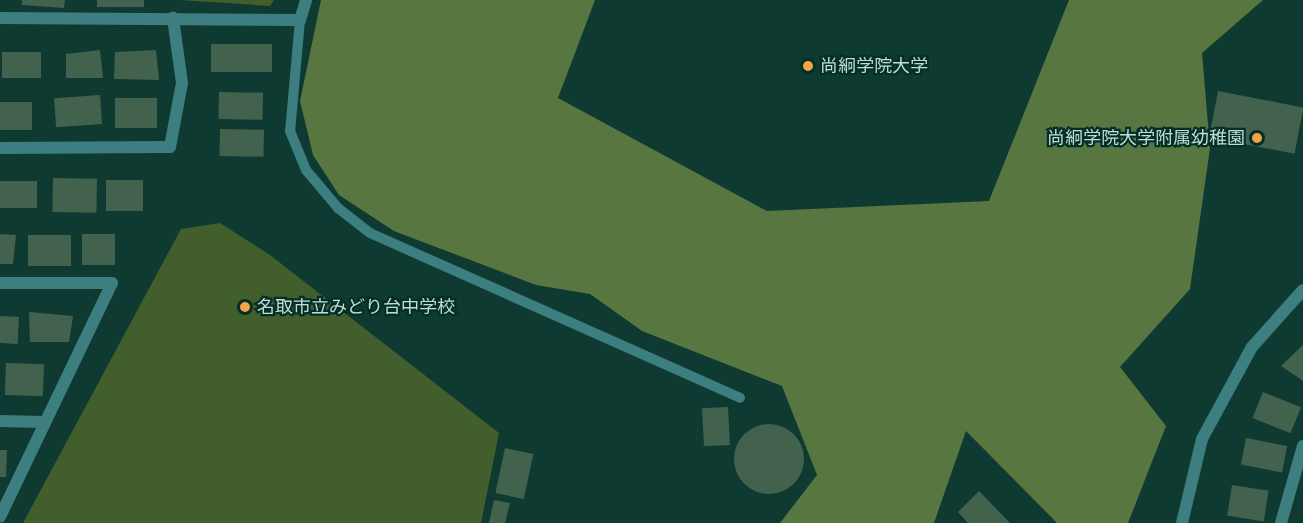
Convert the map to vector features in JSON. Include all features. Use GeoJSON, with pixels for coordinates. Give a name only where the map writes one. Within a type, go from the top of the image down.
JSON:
{"type":"FeatureCollection","features":[{"type":"Feature","properties":{"kind":"street"},"geometry":{"type":"LineString","coordinates":[[0,18],[300,20],[306,0]]}},
{"type":"Feature","properties":{"kind":"street"},"geometry":{"type":"LineString","coordinates":[[0,148],[170,147],[182,83],[173,18]]}},
{"type":"Feature","properties":{"kind":"street"},"geometry":{"type":"LineString","coordinates":[[0,283],[112,283],[0,517]]}},
{"type":"Feature","properties":{"kind":"street"},"geometry":{"type":"LineString","coordinates":[[1182,523],[1202,439],[1252,347],[1303,290]]}},
{"type":"Feature","properties":{"kind":"street"},"geometry":{"type":"LineString","coordinates":[[0,421],[44,422]]}},
{"type":"Feature","properties":{"kind":"street"},"geometry":{"type":"LineString","coordinates":[[1281,523],[1303,446]]}},
{"type":"Feature","properties":{"kind":"lane"},"geometry":{"type":"LineString","coordinates":[[300,20],[290,131],[306,170],[338,208],[370,233],[740,398]]}},
{"type":"Feature","properties":{"kind":"green space"},"geometry":{"type":"Polygon","coordinates":[[[180,0],[274,0],[270,6],[180,0]]]}},
{"type":"Feature","properties":{"kind":"green space"},"geometry":{"type":"Polygon","coordinates":[[[321,0],[595,0],[558,98],[767,211],[989,201],[1069,0],[1263,0],[1202,53],[1210,148],[1190,289],[1120,367],[1166,426],[1128,523],[1057,523],[966,431],[934,523],[780,523],[817,475],[782,386],[642,331],[590,294],[536,285],[394,231],[339,195],[313,155],[300,101],[321,0]]]}},
{"type":"Feature","properties":{"kind":"green space","name":"名取市立みどり台中学校"},"geometry":{"type":"Polygon","coordinates":[[[220,223],[270,255],[499,433],[481,523],[23,523],[181,229],[220,223]]]}},
{"type":"Feature","properties":{"kind":"building"},"geometry":{"type":"Polygon","coordinates":[[[22,0],[65,0],[64,8],[22,5],[22,0]]]}},
{"type":"Feature","properties":{"kind":"building"},"geometry":{"type":"Polygon","coordinates":[[[97,0],[144,0],[144,7],[97,7],[97,0]]]}},
{"type":"Feature","properties":{"kind":"building"},"geometry":{"type":"Polygon","coordinates":[[[211,44],[272,44],[272,72],[211,72],[211,44]]]}},
{"type":"Feature","properties":{"kind":"building"},"geometry":{"type":"Polygon","coordinates":[[[100,50],[103,78],[66,78],[66,54],[100,50]]]}},
{"type":"Feature","properties":{"kind":"building"},"geometry":{"type":"Polygon","coordinates":[[[156,50],[159,80],[114,79],[115,52],[156,50]]]}},
{"type":"Feature","properties":{"kind":"building"},"geometry":{"type":"Polygon","coordinates":[[[2,52],[41,52],[41,78],[2,78],[2,52]]]}},
{"type":"Feature","properties":{"kind":"building"},"geometry":{"type":"Polygon","coordinates":[[[1218,91],[1303,108],[1294,154],[1209,137],[1218,91]]]}},
{"type":"Feature","properties":{"kind":"building"},"geometry":{"type":"Polygon","coordinates":[[[219,92],[263,93],[263,120],[219,119],[219,92]]]}},
{"type":"Feature","properties":{"kind":"building"},"geometry":{"type":"Polygon","coordinates":[[[100,95],[102,124],[56,127],[54,98],[100,95]]]}},
{"type":"Feature","properties":{"kind":"building"},"geometry":{"type":"Polygon","coordinates":[[[115,98],[157,98],[157,128],[115,128],[115,98]]]}},
{"type":"Feature","properties":{"kind":"building"},"geometry":{"type":"Polygon","coordinates":[[[0,102],[32,102],[32,130],[0,130],[0,102]]]}},
{"type":"Feature","properties":{"kind":"building"},"geometry":{"type":"Polygon","coordinates":[[[220,129],[264,130],[264,157],[220,156],[220,129]]]}},
{"type":"Feature","properties":{"kind":"building"},"geometry":{"type":"Polygon","coordinates":[[[53,178],[97,179],[96,213],[52,212],[53,178]]]}},
{"type":"Feature","properties":{"kind":"building"},"geometry":{"type":"Polygon","coordinates":[[[106,180],[143,180],[143,211],[106,211],[106,180]]]}},
{"type":"Feature","properties":{"kind":"building"},"geometry":{"type":"Polygon","coordinates":[[[0,181],[37,181],[37,208],[0,208],[0,181]]]}},
{"type":"Feature","properties":{"kind":"building"},"geometry":{"type":"Polygon","coordinates":[[[0,234],[16,235],[13,264],[0,264],[0,234]]]}},
{"type":"Feature","properties":{"kind":"building"},"geometry":{"type":"Polygon","coordinates":[[[82,234],[115,234],[115,265],[82,265],[82,234]]]}},
{"type":"Feature","properties":{"kind":"building"},"geometry":{"type":"Polygon","coordinates":[[[28,235],[71,235],[71,266],[28,266],[28,235]]]}},
{"type":"Feature","properties":{"kind":"building"},"geometry":{"type":"Polygon","coordinates":[[[29,312],[73,316],[69,342],[30,342],[29,312]]]}},
{"type":"Feature","properties":{"kind":"building"},"geometry":{"type":"Polygon","coordinates":[[[0,316],[19,317],[18,344],[0,343],[0,316]]]}},
{"type":"Feature","properties":{"kind":"building"},"geometry":{"type":"Polygon","coordinates":[[[1303,345],[1303,381],[1281,366],[1303,345]]]}},
{"type":"Feature","properties":{"kind":"building"},"geometry":{"type":"Polygon","coordinates":[[[6,363],[44,364],[43,396],[5,395],[6,363]]]}},
{"type":"Feature","properties":{"kind":"building"},"geometry":{"type":"Polygon","coordinates":[[[1263,392],[1301,407],[1291,433],[1253,418],[1263,392]]]}},
{"type":"Feature","properties":{"kind":"building"},"geometry":{"type":"Polygon","coordinates":[[[728,407],[730,445],[704,446],[702,408],[728,407]]]}},
{"type":"Feature","properties":{"kind":"building"},"geometry":{"type":"Polygon","coordinates":[[[769,424],[788,430],[798,440],[804,459],[798,478],[788,488],[769,494],[750,488],[740,478],[734,459],[740,440],[750,430],[769,424]]]}},
{"type":"Feature","properties":{"kind":"building"},"geometry":{"type":"Polygon","coordinates":[[[1246,438],[1287,446],[1282,473],[1241,465],[1246,438]]]}},
{"type":"Feature","properties":{"kind":"building"},"geometry":{"type":"Polygon","coordinates":[[[505,448],[533,454],[524,499],[495,493],[505,448]]]}},
{"type":"Feature","properties":{"kind":"building"},"geometry":{"type":"Polygon","coordinates":[[[0,450],[7,450],[6,477],[0,477],[0,450]]]}},
{"type":"Feature","properties":{"kind":"building"},"geometry":{"type":"Polygon","coordinates":[[[1232,485],[1269,491],[1264,521],[1227,516],[1232,485]]]}},
{"type":"Feature","properties":{"kind":"building"},"geometry":{"type":"Polygon","coordinates":[[[979,491],[1010,523],[968,523],[958,512],[979,491]]]}},
{"type":"Feature","properties":{"kind":"building"},"geometry":{"type":"Polygon","coordinates":[[[494,500],[510,503],[505,523],[489,523],[494,500]]]}},
{"type":"Feature","properties":{"kind":"place","name":"尚絅学院大学"},"geometry":{"type":"Point","coordinates":[808,66]}},
{"type":"Feature","properties":{"kind":"place","name":"尚絅学院大学附属幼稚園"},"geometry":{"type":"Point","coordinates":[1257,138]}},
{"type":"Feature","properties":{"kind":"place","name":"名取市立みどり台中学校"},"geometry":{"type":"Point","coordinates":[245,307]}}]}
